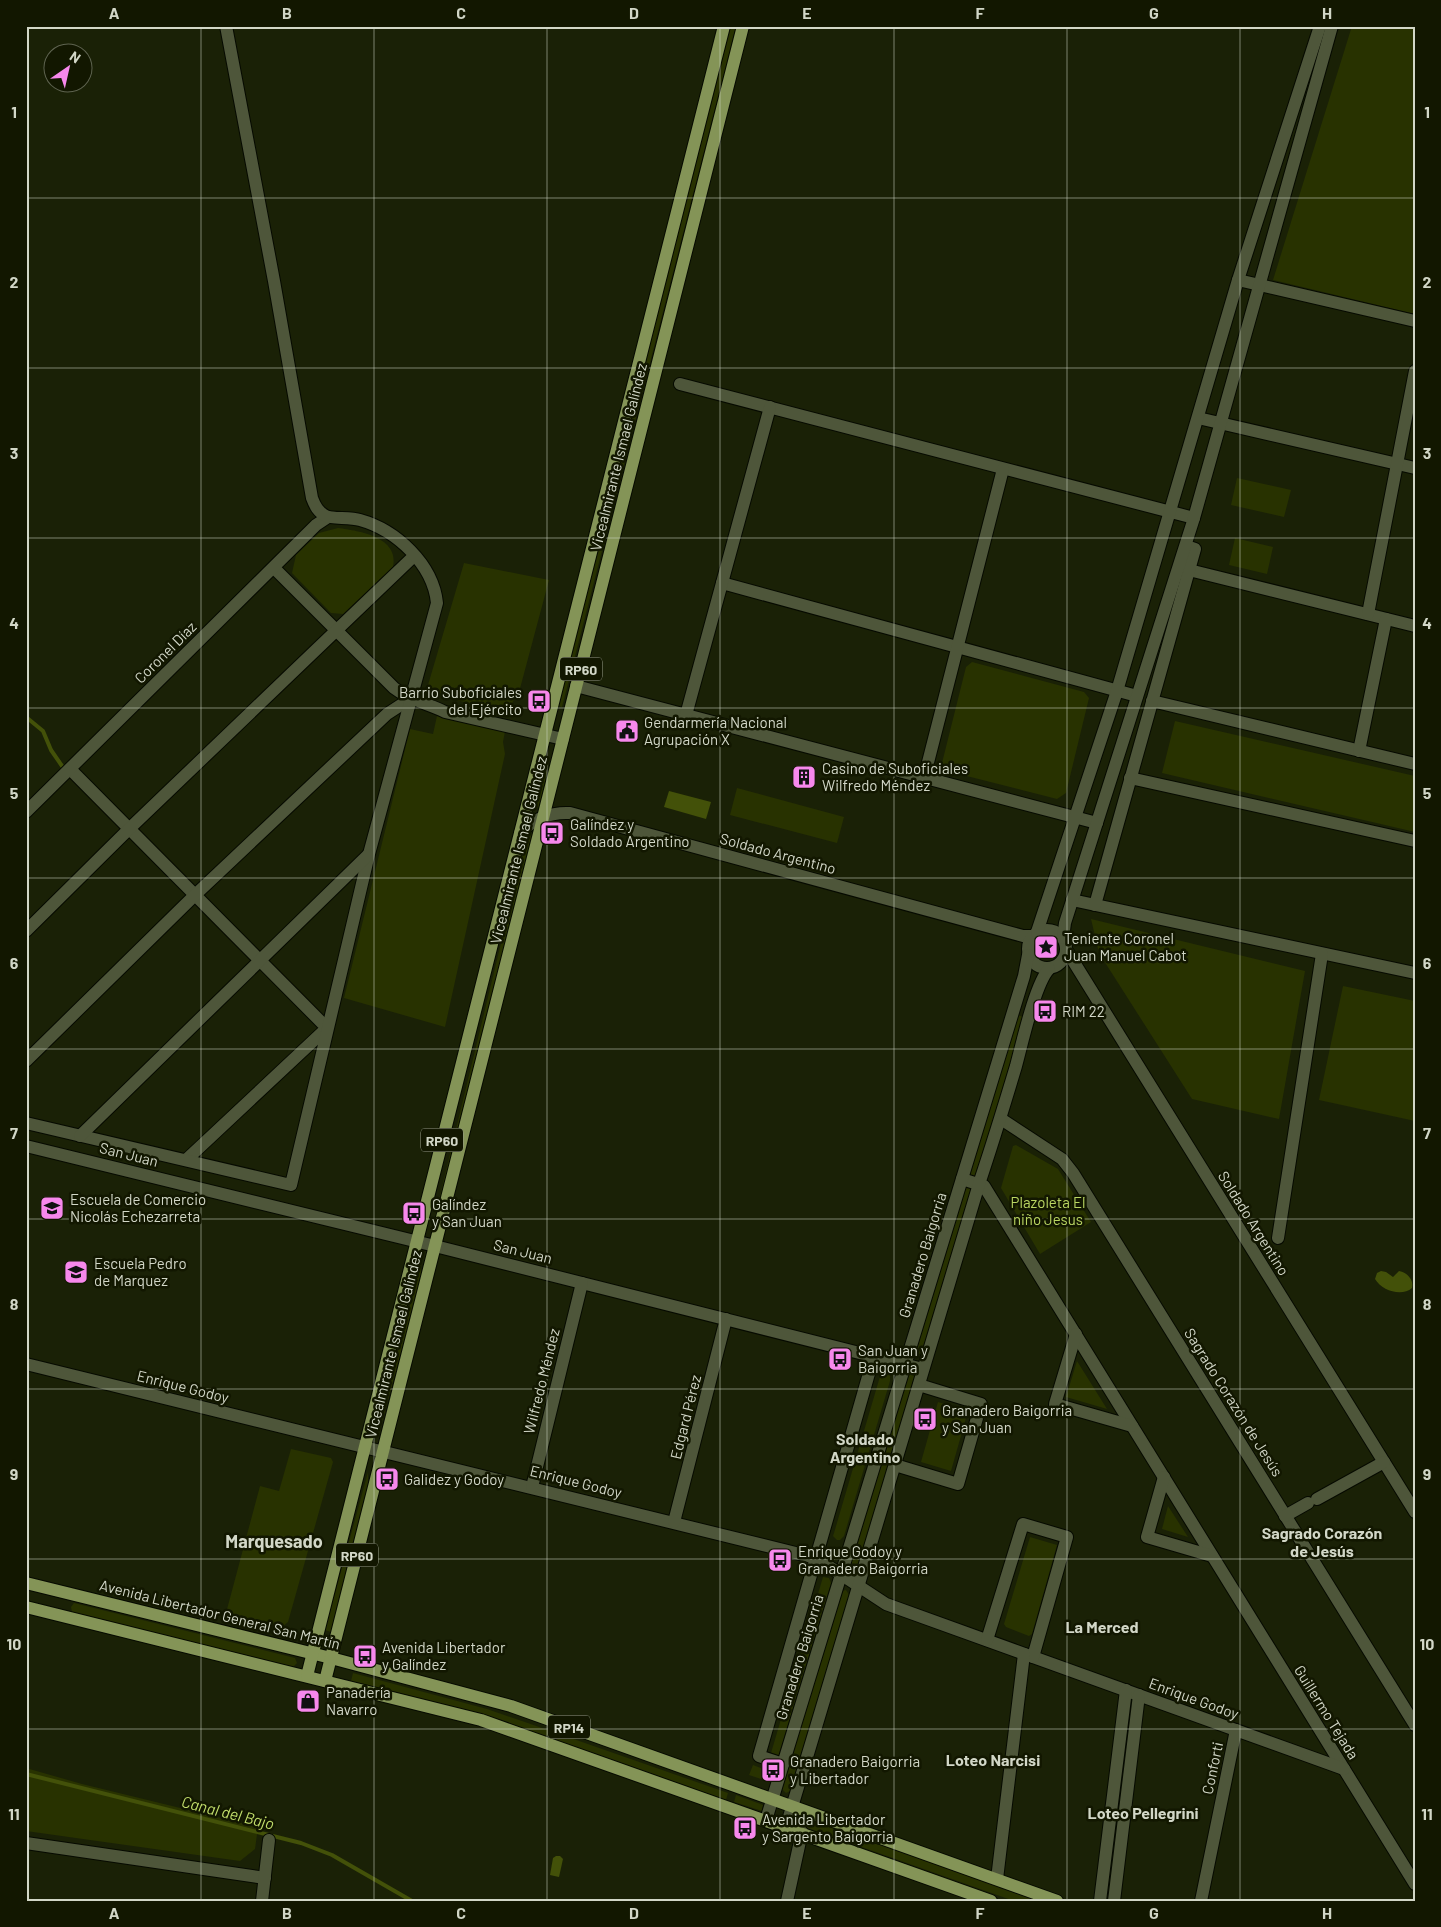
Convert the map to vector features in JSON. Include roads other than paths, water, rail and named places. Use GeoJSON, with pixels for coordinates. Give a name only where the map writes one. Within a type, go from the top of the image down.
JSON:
{"type":"FeatureCollection","features":[{"type":"Feature","properties":{"kind":"main road","name":"Vicealmirante Ismael Galíndez"},"geometry":{"type":"LineString","coordinates":[[307,1676],[724,26]]}},
{"type":"Feature","properties":{"kind":"main road","name":"Vicealmirante Ismael Galíndez"},"geometry":{"type":"LineString","coordinates":[[325,1681],[743,26]]}},
{"type":"Feature","properties":{"kind":"main road","name":"Avenida Libertador General San Martín"},"geometry":{"type":"LineString","coordinates":[[32,1584],[330,1658],[511,1706],[1057,1901]]}},
{"type":"Feature","properties":{"kind":"main road"},"geometry":{"type":"LineString","coordinates":[[29,1607],[32,1584]]}},
{"type":"Feature","properties":{"kind":"main road"},"geometry":{"type":"LineString","coordinates":[[64,1616],[69,1594]]}},
{"type":"Feature","properties":{"kind":"main road","name":"RP14"},"geometry":{"type":"LineString","coordinates":[[29,1607],[481,1720],[802,1832],[992,1901]]}},
{"type":"Feature","properties":{"kind":"street"},"geometry":{"type":"LineString","coordinates":[[226,26],[274,281],[312,498],[312,509],[303,539]]}},
{"type":"Feature","properties":{"kind":"street","name":"Granadero Baigorria"},"geometry":{"type":"LineString","coordinates":[[766,1820],[1024,976],[1028,955],[1027,948],[1035,934],[1117,691],[1238,280],[1320,26]]}},
{"type":"Feature","properties":{"kind":"street"},"geometry":{"type":"LineString","coordinates":[[786,1827],[979,1184],[1001,1119],[1040,982],[1049,969],[1061,963],[1067,950],[1063,938],[1063,929],[1186,546],[1332,26]]}},
{"type":"Feature","properties":{"kind":"street"},"geometry":{"type":"LineString","coordinates":[[1238,280],[1415,321]]}},
{"type":"Feature","properties":{"kind":"street"},"geometry":{"type":"LineString","coordinates":[[1368,614],[1415,371]]}},
{"type":"Feature","properties":{"kind":"street"},"geometry":{"type":"LineString","coordinates":[[680,384],[1194,518]]}},
{"type":"Feature","properties":{"kind":"street"},"geometry":{"type":"LineString","coordinates":[[686,715],[770,407]]}},
{"type":"Feature","properties":{"kind":"street"},"geometry":{"type":"LineString","coordinates":[[1198,418],[1415,468]]}},
{"type":"Feature","properties":{"kind":"street"},"geometry":{"type":"LineString","coordinates":[[924,778],[1003,469]]}},
{"type":"Feature","properties":{"kind":"street"},"geometry":{"type":"LineString","coordinates":[[26,1123],[291,1184],[369,854],[438,603],[432,580],[414,556],[394,538],[370,524],[348,517],[328,517],[316,508],[312,498]]}},
{"type":"Feature","properties":{"kind":"street","name":"Coronel Díaz"},"geometry":{"type":"LineString","coordinates":[[26,812],[274,568],[316,524],[328,517]]}},
{"type":"Feature","properties":{"kind":"street"},"geometry":{"type":"LineString","coordinates":[[1095,905],[1189,570],[1194,549],[1186,546]]}},
{"type":"Feature","properties":{"kind":"street"},"geometry":{"type":"LineString","coordinates":[[26,931],[129,829],[414,556]]}},
{"type":"Feature","properties":{"kind":"street"},"geometry":{"type":"LineString","coordinates":[[274,568],[394,688],[410,700],[445,712],[563,739]]}},
{"type":"Feature","properties":{"kind":"street"},"geometry":{"type":"LineString","coordinates":[[1189,570],[1415,626]]}},
{"type":"Feature","properties":{"kind":"street"},"geometry":{"type":"LineString","coordinates":[[722,583],[1137,696]]}},
{"type":"Feature","properties":{"kind":"street"},"geometry":{"type":"LineString","coordinates":[[1359,751],[1386,619]]}},
{"type":"Feature","properties":{"kind":"street"},"geometry":{"type":"LineString","coordinates":[[576,686],[1097,823]]}},
{"type":"Feature","properties":{"kind":"street"},"geometry":{"type":"LineString","coordinates":[[26,1061],[195,895],[387,714],[410,700]]}},
{"type":"Feature","properties":{"kind":"street"},"geometry":{"type":"LineString","coordinates":[[1152,701],[1415,764]]}},
{"type":"Feature","properties":{"kind":"street"},"geometry":{"type":"LineString","coordinates":[[1102,737],[1139,746]]}},
{"type":"Feature","properties":{"kind":"street"},"geometry":{"type":"LineString","coordinates":[[70,769],[327,1028]]}},
{"type":"Feature","properties":{"kind":"street"},"geometry":{"type":"LineString","coordinates":[[1130,778],[1415,841]]}},
{"type":"Feature","properties":{"kind":"street","name":"Soldado Argentino"},"geometry":{"type":"LineString","coordinates":[[520,833],[531,823],[543,817],[570,813],[1014,933],[1035,934]]}},
{"type":"Feature","properties":{"kind":"street"},"geometry":{"type":"LineString","coordinates":[[80,1136],[369,854]]}},
{"type":"Feature","properties":{"kind":"street"},"geometry":{"type":"LineString","coordinates":[[1072,900],[1415,973]]}},
{"type":"Feature","properties":{"kind":"street"},"geometry":{"type":"LineString","coordinates":[[1035,934],[1051,930],[1063,938]]}},
{"type":"Feature","properties":{"kind":"street","name":"Soldado Argentino"},"geometry":{"type":"LineString","coordinates":[[1067,950],[1415,1512]]}},
{"type":"Feature","properties":{"kind":"street"},"geometry":{"type":"LineString","coordinates":[[1278,1238],[1322,954]]}},
{"type":"Feature","properties":{"kind":"street"},"geometry":{"type":"LineString","coordinates":[[1028,955],[1036,966],[1049,969]]}},
{"type":"Feature","properties":{"kind":"street"},"geometry":{"type":"LineString","coordinates":[[186,1160],[327,1028]]}},
{"type":"Feature","properties":{"kind":"street","name":"Sagrado Corazón de Jesús"},"geometry":{"type":"LineString","coordinates":[[1001,1119],[1062,1159],[1073,1173],[1415,1725]]}},
{"type":"Feature","properties":{"kind":"street","name":"San Juan"},"geometry":{"type":"LineString","coordinates":[[26,1146],[416,1241],[924,1369]]}},
{"type":"Feature","properties":{"kind":"street"},"geometry":{"type":"LineString","coordinates":[[962,1179],[979,1184]]}},
{"type":"Feature","properties":{"kind":"street","name":"Guillermo Tejada"},"geometry":{"type":"LineString","coordinates":[[979,1184],[984,1186],[1415,1884]]}},
{"type":"Feature","properties":{"kind":"street","name":"Wilfredo Méndez"},"geometry":{"type":"LineString","coordinates":[[532,1487],[582,1283]]}},
{"type":"Feature","properties":{"kind":"street","name":"Edgard Pérez"},"geometry":{"type":"LineString","coordinates":[[674,1522],[726,1319]]}},
{"type":"Feature","properties":{"kind":"street"},"geometry":{"type":"LineString","coordinates":[[1076,1334],[1056,1404],[1132,1426]]}},
{"type":"Feature","properties":{"kind":"street","name":"Granadero Baigorria"},"geometry":{"type":"LineString","coordinates":[[783,1764],[759,1756],[874,1356]]}},
{"type":"Feature","properties":{"kind":"street","name":"Enrique Godoy"},"geometry":{"type":"LineString","coordinates":[[26,1364],[816,1558],[886,1604],[1344,1769]]}},
{"type":"Feature","properties":{"kind":"street"},"geometry":{"type":"LineString","coordinates":[[895,1465],[958,1484],[981,1404],[918,1385]]}},
{"type":"Feature","properties":{"kind":"street"},"geometry":{"type":"LineString","coordinates":[[1285,1516],[1384,1462]]}},
{"type":"Feature","properties":{"kind":"street"},"geometry":{"type":"LineString","coordinates":[[1164,1477],[1147,1537],[1212,1556]]}},
{"type":"Feature","properties":{"kind":"street"},"geometry":{"type":"LineString","coordinates":[[987,1640],[1023,1524],[1067,1537],[1029,1655],[998,1879]]}},
{"type":"Feature","properties":{"kind":"street"},"geometry":{"type":"LineString","coordinates":[[1100,1901],[1126,1690]]}},
{"type":"Feature","properties":{"kind":"street"},"geometry":{"type":"LineString","coordinates":[[1114,1901],[1139,1695]]}},
{"type":"Feature","properties":{"kind":"street","name":"Conforti"},"geometry":{"type":"LineString","coordinates":[[1201,1901],[1236,1730]]}},
{"type":"Feature","properties":{"kind":"street"},"geometry":{"type":"LineString","coordinates":[[787,1901],[802,1832]]}},
{"type":"Feature","properties":{"kind":"street"},"geometry":{"type":"LineString","coordinates":[[262,1901],[269,1840]]}},
{"type":"Feature","properties":{"kind":"street"},"geometry":{"type":"LineString","coordinates":[[26,1843],[265,1878]]}},
{"type":"Feature","properties":{"kind":"waterway"},"geometry":{"type":"LineString","coordinates":[[26,717],[43,731],[51,750],[62,766]]}},
{"type":"Feature","properties":{"kind":"waterway","name":"Canal del Bajo"},"geometry":{"type":"LineString","coordinates":[[26,1774],[301,1843],[332,1855],[412,1901]]}},
{"type":"Feature","properties":{"kind":"place","name":"Barrio Suboficiales del Ejército"},"geometry":{"type":"Point","coordinates":[539,701]}},
{"type":"Feature","properties":{"kind":"place","name":"Gendarmería Nacional Agrupación X"},"geometry":{"type":"Point","coordinates":[627,731]}},
{"type":"Feature","properties":{"kind":"place","name":"Casino de Suboficiales Wilfredo Méndez"},"geometry":{"type":"Point","coordinates":[804,777]}},
{"type":"Feature","properties":{"kind":"place","name":"Galíndez y Soldado Argentino"},"geometry":{"type":"Point","coordinates":[552,833]}},
{"type":"Feature","properties":{"kind":"place","name":"Teniente Coronel Juan Manuel Cabot"},"geometry":{"type":"Point","coordinates":[1046,947]}},
{"type":"Feature","properties":{"kind":"place","name":"RIM 22"},"geometry":{"type":"Point","coordinates":[1045,1011]}},
{"type":"Feature","properties":{"kind":"place","name":"Escuela de Comercio Nicolás Echezarreta"},"geometry":{"type":"Point","coordinates":[52,1208]}},
{"type":"Feature","properties":{"kind":"place","name":"Galíndez y San Juan"},"geometry":{"type":"Point","coordinates":[414,1213]}},
{"type":"Feature","properties":{"kind":"place","name":"Escuela Pedro de Marquez"},"geometry":{"type":"Point","coordinates":[76,1272]}},
{"type":"Feature","properties":{"kind":"place","name":"San Juan y Baigorria"},"geometry":{"type":"Point","coordinates":[840,1359]}},
{"type":"Feature","properties":{"kind":"place","name":"Granadero Baigorria y San Juan"},"geometry":{"type":"Point","coordinates":[925,1419]}},
{"type":"Feature","properties":{"kind":"place","name":"Galidez y Godoy"},"geometry":{"type":"Point","coordinates":[387,1479]}},
{"type":"Feature","properties":{"kind":"place","name":"Enrique Godoy y Granadero Baigorria"},"geometry":{"type":"Point","coordinates":[780,1560]}},
{"type":"Feature","properties":{"kind":"place","name":"Avenida Libertador y Galíndez"},"geometry":{"type":"Point","coordinates":[365,1656]}},
{"type":"Feature","properties":{"kind":"place","name":"Panadería Navarro"},"geometry":{"type":"Point","coordinates":[308,1701]}},
{"type":"Feature","properties":{"kind":"place","name":"Granadero Baigorria y Libertador"},"geometry":{"type":"Point","coordinates":[773,1770]}},
{"type":"Feature","properties":{"kind":"place","name":"Avenida Libertador y Sargento Baigorria"},"geometry":{"type":"Point","coordinates":[745,1828]}},
{"type":"Feature","properties":{"kind":"district","name":"Soldado Argentino"},"geometry":{"type":"Point","coordinates":[865,1447]}},
{"type":"Feature","properties":{"kind":"district","name":"Marquesado"},"geometry":{"type":"Point","coordinates":[274,1541]}},
{"type":"Feature","properties":{"kind":"district","name":"Sagrado Corazón de Jesús"},"geometry":{"type":"Point","coordinates":[1322,1541]}},
{"type":"Feature","properties":{"kind":"district","name":"La Merced"},"geometry":{"type":"Point","coordinates":[1102,1626]}},
{"type":"Feature","properties":{"kind":"district","name":"Loteo Narcisi"},"geometry":{"type":"Point","coordinates":[993,1759]}},
{"type":"Feature","properties":{"kind":"district","name":"Loteo Pellegrini"},"geometry":{"type":"Point","coordinates":[1143,1812]}},
{"type":"Feature","properties":{"kind":"park label","name":"Plazoleta El niño Jesus"},"geometry":{"type":"Point","coordinates":[1048,1210]}}]}
